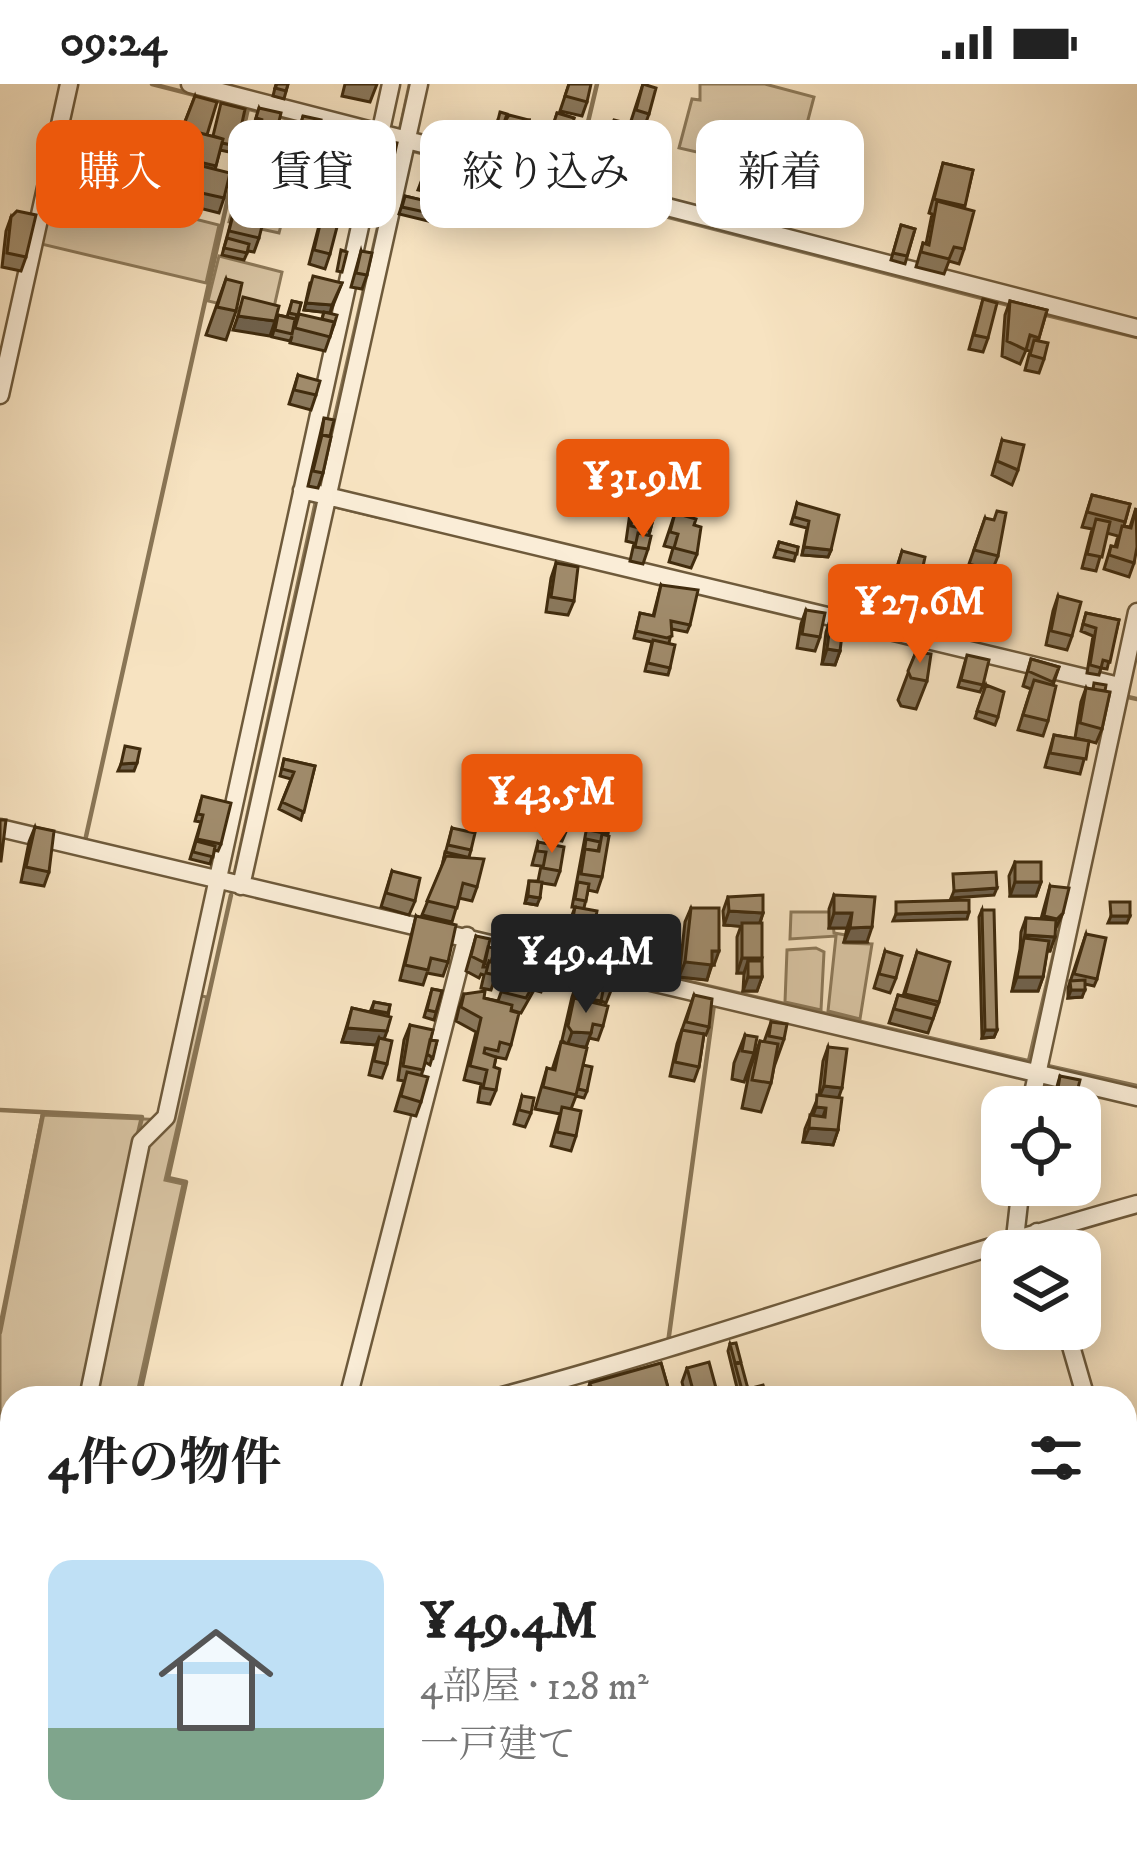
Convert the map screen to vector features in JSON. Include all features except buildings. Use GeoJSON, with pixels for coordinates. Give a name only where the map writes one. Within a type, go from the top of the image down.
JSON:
{"type":"FeatureCollection","features":[{"type":"Feature","properties":{"kind":"street"},"geometry":{"type":"LineString","coordinates":[[0,394],[69,84]]}},
{"type":"Feature","properties":{"kind":"street"},"geometry":{"type":"LineString","coordinates":[[190,84],[335,120]]}},
{"type":"Feature","properties":{"kind":"street"},"geometry":{"type":"LineString","coordinates":[[391,84],[395,120]]}},
{"type":"Feature","properties":{"kind":"street"},"geometry":{"type":"LineString","coordinates":[[418,84],[396,135],[1137,328]]}},
{"type":"Feature","properties":{"kind":"street"},"geometry":{"type":"LineString","coordinates":[[90,1386],[141,1142],[166,1117],[375,228]]}},
{"type":"Feature","properties":{"kind":"street"},"geometry":{"type":"LineString","coordinates":[[242,880],[316,494],[375,228]]}},
{"type":"Feature","properties":{"kind":"street"},"geometry":{"type":"LineString","coordinates":[[316,494],[1119,686]]}},
{"type":"Feature","properties":{"kind":"street"},"geometry":{"type":"LineString","coordinates":[[1033,1086],[1137,613]]}},
{"type":"Feature","properties":{"kind":"street"},"geometry":{"type":"LineString","coordinates":[[0,827],[1035,1067],[1137,1097]]}},
{"type":"Feature","properties":{"kind":"street"},"geometry":{"type":"LineString","coordinates":[[351,1386],[467,936]]}},
{"type":"Feature","properties":{"kind":"street"},"geometry":{"type":"LineString","coordinates":[[1066,1230],[1137,1204]]}},
{"type":"Feature","properties":{"kind":"street"},"geometry":{"type":"LineString","coordinates":[[540,1386],[638,1360],[981,1249]]}},
{"type":"Feature","properties":{"kind":"street"},"geometry":{"type":"LineString","coordinates":[[1072,1350],[1083,1386]]}},
{"type":"Feature","properties":{"kind":"shaded area"},"geometry":{"type":"Polygon","coordinates":[[[700,84],[765,84],[814,97],[808,120],[696,120],[696,152],[679,148],[692,99],[700,100],[700,84]]]}},
{"type":"Feature","properties":{"kind":"shaded area"},"geometry":{"type":"Polygon","coordinates":[[[204,221],[219,225],[206,283],[37,243],[41,228],[204,228],[204,221]]]}},
{"type":"Feature","properties":{"kind":"shaded area"},"geometry":{"type":"Polygon","coordinates":[[[219,256],[282,272],[272,316],[208,301],[219,256]]]}},
{"type":"Feature","properties":{"kind":"shaded area"},"geometry":{"type":"Polygon","coordinates":[[[791,912],[832,912],[834,933],[846,935],[845,943],[872,944],[860,1019],[828,1011],[836,936],[790,939],[791,912]]]}},
{"type":"Feature","properties":{"kind":"shaded area"},"geometry":{"type":"Polygon","coordinates":[[[787,950],[824,952],[821,1010],[785,1002],[787,950]]]}},
{"type":"Feature","properties":{"kind":"shaded area"},"geometry":{"type":"Polygon","coordinates":[[[195,995],[207,997],[165,1180],[183,1184],[139,1386],[0,1386],[0,1324],[42,1115],[169,1120],[195,995]]]}},
{"type":"Feature","properties":{"kind":"waterway"},"geometry":{"type":"LineString","coordinates":[[152,84],[261,112]]}},
{"type":"Feature","properties":{"kind":"waterway"},"geometry":{"type":"LineString","coordinates":[[399,135],[410,84]]}},
{"type":"Feature","properties":{"kind":"waterway"},"geometry":{"type":"LineString","coordinates":[[588,120],[597,84]]}},
{"type":"Feature","properties":{"kind":"waterway"},"geometry":{"type":"LineString","coordinates":[[85,841],[248,108]]}},
{"type":"Feature","properties":{"kind":"waterway"},"geometry":{"type":"LineString","coordinates":[[278,116],[294,120]]}},
{"type":"Feature","properties":{"kind":"waterway"},"geometry":{"type":"LineString","coordinates":[[414,151],[1009,305]]}},
{"type":"Feature","properties":{"kind":"waterway"},"geometry":{"type":"LineString","coordinates":[[330,439],[378,228]]}},
{"type":"Feature","properties":{"kind":"waterway"},"geometry":{"type":"LineString","coordinates":[[1043,314],[1137,337]]}},
{"type":"Feature","properties":{"kind":"waterway"},"geometry":{"type":"LineString","coordinates":[[235,873],[317,497]]}},
{"type":"Feature","properties":{"kind":"waterway"},"geometry":{"type":"LineString","coordinates":[[338,507],[383,518]]}},
{"type":"Feature","properties":{"kind":"waterway"},"geometry":{"type":"LineString","coordinates":[[1128,697],[1137,699]]}},
{"type":"Feature","properties":{"kind":"waterway"},"geometry":{"type":"LineString","coordinates":[[142,1386],[186,1182],[168,1178],[231,895]]}},
{"type":"Feature","properties":{"kind":"waterway"},"geometry":{"type":"LineString","coordinates":[[1029,1061],[1063,915]]}},
{"type":"Feature","properties":{"kind":"waterway"},"geometry":{"type":"LineString","coordinates":[[617,965],[1032,1062]]}},
{"type":"Feature","properties":{"kind":"waterway"},"geometry":{"type":"LineString","coordinates":[[668,1343],[714,1004]]}},
{"type":"Feature","properties":{"kind":"waterway"},"geometry":{"type":"LineString","coordinates":[[1043,1065],[1137,1086]]}},
{"type":"Feature","properties":{"kind":"waterway"},"geometry":{"type":"LineString","coordinates":[[0,1110],[142,1117],[138,1134]]}},
{"type":"Feature","properties":{"kind":"waterway"},"geometry":{"type":"LineString","coordinates":[[0,1332],[43,1114]]}},
{"type":"Feature","properties":{"kind":"waterway"},"geometry":{"type":"LineString","coordinates":[[565,1386],[713,1342]]}}]}
